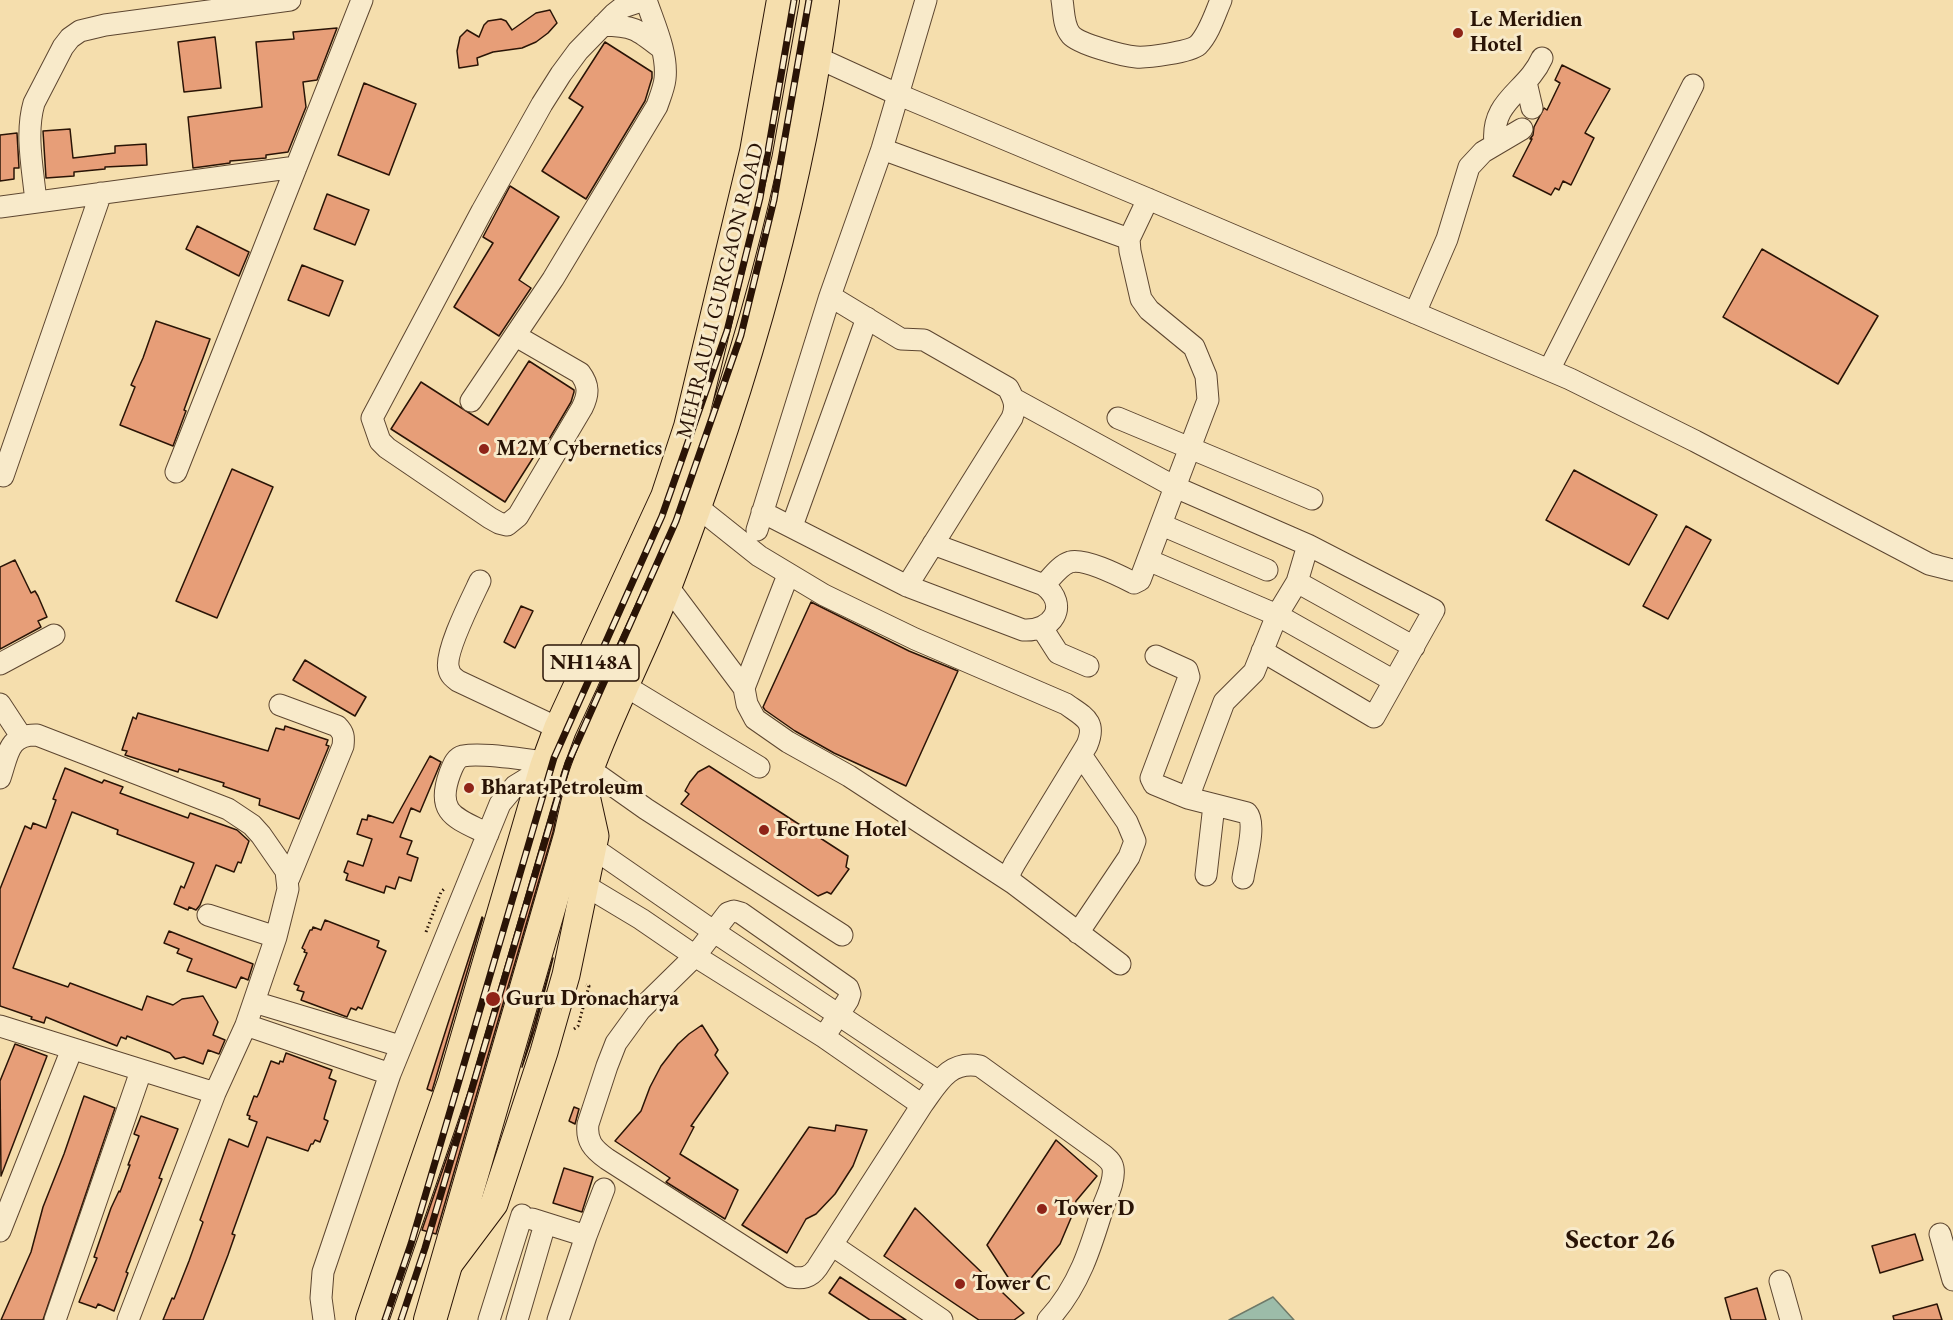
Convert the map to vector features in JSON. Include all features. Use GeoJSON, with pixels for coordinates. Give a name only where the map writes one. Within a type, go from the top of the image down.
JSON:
{"type":"FeatureCollection","features":[{"type":"Feature","properties":{"kind":"highway","name":"MEHRAULI GURGAON ROAD"},"geometry":{"type":"LineString","coordinates":[[372,1320],[454,1082],[547,764],[560,729],[670,487],[690,427],[756,152],[783,0]]}},
{"type":"Feature","properties":{"kind":"highway","name":"MEHRAULI GURGAON ROAD"},"geometry":{"type":"LineString","coordinates":[[430,1320],[570,836],[585,775],[666,584],[718,441],[760,303],[795,158],[816,57],[823,0]]}},
{"type":"Feature","properties":{"kind":"highway"},"geometry":{"type":"LineString","coordinates":[[756,152],[795,158]]}},
{"type":"Feature","properties":{"kind":"main road"},"geometry":{"type":"LineString","coordinates":[[444,1270],[494,1204],[544,1052],[566,975],[595,836],[585,775]]}},
{"type":"Feature","properties":{"kind":"street"},"geometry":{"type":"LineString","coordinates":[[36,202],[31,112],[63,47],[74,33],[105,25],[290,0]]}},
{"type":"Feature","properties":{"kind":"street"},"geometry":{"type":"LineString","coordinates":[[176,472],[362,0]]}},
{"type":"Feature","properties":{"kind":"street"},"geometry":{"type":"LineString","coordinates":[[471,401],[553,279],[657,106],[665,79],[661,48],[645,0],[623,7],[603,25],[578,51],[542,104],[372,418],[380,441],[387,448],[499,524],[507,525],[518,516],[582,408],[588,390],[586,381],[580,373],[516,336]]}},
{"type":"Feature","properties":{"kind":"street"},"geometry":{"type":"LineString","coordinates":[[926,0],[882,149],[830,296],[759,521],[792,526],[907,586],[1023,630],[1033,631],[1050,622],[1057,608],[1051,590],[1044,585],[933,544]]}},
{"type":"Feature","properties":{"kind":"street"},"geometry":{"type":"LineString","coordinates":[[1062,0],[1066,25],[1071,35],[1080,42],[1136,57],[1191,50],[1199,45],[1221,0]]}},
{"type":"Feature","properties":{"kind":"street"},"geometry":{"type":"LineString","coordinates":[[603,25],[627,26],[640,32],[661,48]]}},
{"type":"Feature","properties":{"kind":"street"},"geometry":{"type":"LineString","coordinates":[[816,57],[897,94],[1549,370],[1695,441],[1929,564],[1953,570]]}},
{"type":"Feature","properties":{"kind":"street"},"geometry":{"type":"LineString","coordinates":[[1496,144],[1494,130],[1498,115],[1506,100],[1536,71],[1542,58]]}},
{"type":"Feature","properties":{"kind":"street"},"geometry":{"type":"LineString","coordinates":[[1526,82],[1532,108]]}},
{"type":"Feature","properties":{"kind":"street"},"geometry":{"type":"LineString","coordinates":[[1549,370],[1693,85]]}},
{"type":"Feature","properties":{"kind":"street"},"geometry":{"type":"LineString","coordinates":[[1415,313],[1447,239],[1469,167],[1483,152],[1522,129]]}},
{"type":"Feature","properties":{"kind":"street"},"geometry":{"type":"LineString","coordinates":[[882,149],[1129,239]]}},
{"type":"Feature","properties":{"kind":"street"},"geometry":{"type":"LineString","coordinates":[[0,207],[296,167]]}},
{"type":"Feature","properties":{"kind":"street"},"geometry":{"type":"LineString","coordinates":[[3,476],[101,193]]}},
{"type":"Feature","properties":{"kind":"street"},"geometry":{"type":"LineString","coordinates":[[1044,585],[1070,562],[1086,563],[1120,575],[1134,583],[1140,580],[1208,400],[1206,376],[1194,347],[1149,310],[1141,299],[1129,239],[1148,199]]}},
{"type":"Feature","properties":{"kind":"street"},"geometry":{"type":"LineString","coordinates":[[830,296],[901,339],[924,340],[1008,388],[1014,399],[1016,409],[1012,418],[907,586]]}},
{"type":"Feature","properties":{"kind":"street"},"geometry":{"type":"LineString","coordinates":[[792,526],[867,318]]}},
{"type":"Feature","properties":{"kind":"street"},"geometry":{"type":"LineString","coordinates":[[1014,399],[1175,488],[1308,545],[1434,610],[1374,717],[1262,651]]}},
{"type":"Feature","properties":{"kind":"street"},"geometry":{"type":"LineString","coordinates":[[1118,418],[1312,499]]}},
{"type":"Feature","properties":{"kind":"street"},"geometry":{"type":"LineString","coordinates":[[695,505],[759,556],[788,575],[905,634],[1066,704],[1087,719],[1091,727],[1091,735],[1009,874],[1013,884]]}},
{"type":"Feature","properties":{"kind":"street"},"geometry":{"type":"LineString","coordinates":[[1162,525],[1267,570]]}},
{"type":"Feature","properties":{"kind":"street"},"geometry":{"type":"LineString","coordinates":[[1188,798],[1224,702],[1254,672],[1277,615],[1297,582],[1308,545]]}},
{"type":"Feature","properties":{"kind":"street"},"geometry":{"type":"LineString","coordinates":[[1148,560],[1277,615],[1394,681]]}},
{"type":"Feature","properties":{"kind":"street"},"geometry":{"type":"LineString","coordinates":[[744,688],[788,575]]}},
{"type":"Feature","properties":{"kind":"street"},"geometry":{"type":"LineString","coordinates":[[480,581],[449,653],[448,669],[458,681],[560,729]]}},
{"type":"Feature","properties":{"kind":"street"},"geometry":{"type":"LineString","coordinates":[[1297,582],[1414,646]]}},
{"type":"Feature","properties":{"kind":"street"},"geometry":{"type":"LineString","coordinates":[[666,584],[744,688],[747,704],[755,719],[788,742],[849,776],[1013,884],[1120,964]]}},
{"type":"Feature","properties":{"kind":"street"},"geometry":{"type":"LineString","coordinates":[[1042,628],[1058,652],[1088,666]]}},
{"type":"Feature","properties":{"kind":"street"},"geometry":{"type":"LineString","coordinates":[[0,664],[54,635]]}},
{"type":"Feature","properties":{"kind":"street"},"geometry":{"type":"LineString","coordinates":[[1156,656],[1187,670],[1189,677],[1151,778],[1154,784],[1188,798],[1247,813],[1251,818],[1252,828],[1243,878]]}},
{"type":"Feature","properties":{"kind":"street"},"geometry":{"type":"LineString","coordinates":[[622,684],[759,767]]}},
{"type":"Feature","properties":{"kind":"street"},"geometry":{"type":"LineString","coordinates":[[0,704],[21,736]]}},
{"type":"Feature","properties":{"kind":"street"},"geometry":{"type":"LineString","coordinates":[[280,705],[337,726],[343,732],[344,740],[288,878]]}},
{"type":"Feature","properties":{"kind":"street"},"geometry":{"type":"LineString","coordinates":[[0,778],[15,740],[21,736],[37,735],[228,809],[252,825],[278,858],[288,878],[288,889],[276,937],[246,1025],[214,1093],[128,1320]]}},
{"type":"Feature","properties":{"kind":"street"},"geometry":{"type":"LineString","coordinates":[[488,834],[450,811],[444,801],[446,784],[454,762],[461,756],[481,755],[547,764]]}},
{"type":"Feature","properties":{"kind":"street"},"geometry":{"type":"LineString","coordinates":[[1078,933],[1129,857],[1135,841],[1127,822],[1081,755]]}},
{"type":"Feature","properties":{"kind":"street"},"geometry":{"type":"LineString","coordinates":[[324,1320],[321,1298],[324,1272],[400,1046],[500,804],[515,786],[547,764]]}},
{"type":"Feature","properties":{"kind":"street"},"geometry":{"type":"LineString","coordinates":[[585,775],[646,809],[842,935]]}},
{"type":"Feature","properties":{"kind":"street"},"geometry":{"type":"LineString","coordinates":[[1206,875],[1214,805]]}},
{"type":"Feature","properties":{"kind":"street"},"geometry":{"type":"LineString","coordinates":[[593,848],[939,1082]]}},
{"type":"Feature","properties":{"kind":"street"},"geometry":{"type":"LineString","coordinates":[[586,886],[824,1037],[922,1105]]}},
{"type":"Feature","properties":{"kind":"street"},"geometry":{"type":"LineString","coordinates":[[824,1037],[848,1000],[850,994],[848,988],[750,919],[734,911],[723,918],[695,956],[640,1010],[616,1043],[588,1124],[587,1133],[590,1144],[606,1159],[791,1277],[798,1279],[812,1274],[939,1082],[956,1066],[970,1064],[980,1066],[1102,1154],[1113,1169],[1113,1178],[1086,1260],[1062,1305],[1048,1320]]}},
{"type":"Feature","properties":{"kind":"street"},"geometry":{"type":"LineString","coordinates":[[208,915],[276,937]]}},
{"type":"Feature","properties":{"kind":"street"},"geometry":{"type":"LineString","coordinates":[[254,1002],[400,1046]]}},
{"type":"Feature","properties":{"kind":"street"},"geometry":{"type":"LineString","coordinates":[[246,1025],[390,1074]]}},
{"type":"Feature","properties":{"kind":"street"},"geometry":{"type":"LineString","coordinates":[[0,1026],[214,1093]]}},
{"type":"Feature","properties":{"kind":"street"},"geometry":{"type":"LineString","coordinates":[[0,1231],[72,1049]]}},
{"type":"Feature","properties":{"kind":"street"},"geometry":{"type":"LineString","coordinates":[[55,1320],[141,1071]]}},
{"type":"Feature","properties":{"kind":"street"},"geometry":{"type":"LineString","coordinates":[[558,1320],[604,1189]]}},
{"type":"Feature","properties":{"kind":"street"},"geometry":{"type":"LineString","coordinates":[[494,1204],[545,1224],[586,1236]]}},
{"type":"Feature","properties":{"kind":"street"},"geometry":{"type":"LineString","coordinates":[[489,1320],[522,1215]]}},
{"type":"Feature","properties":{"kind":"street"},"geometry":{"type":"LineString","coordinates":[[517,1320],[545,1224]]}},
{"type":"Feature","properties":{"kind":"street"},"geometry":{"type":"LineString","coordinates":[[1940,1234],[1953,1280]]}},
{"type":"Feature","properties":{"kind":"street"},"geometry":{"type":"LineString","coordinates":[[832,1245],[942,1320]]}},
{"type":"Feature","properties":{"kind":"street"},"geometry":{"type":"LineString","coordinates":[[1780,1281],[1791,1320]]}},
{"type":"Feature","properties":{"kind":"path"},"geometry":{"type":"LineString","coordinates":[[424,936],[441,892]]}},
{"type":"Feature","properties":{"kind":"path"},"geometry":{"type":"LineString","coordinates":[[578,1026],[589,986]]}},
{"type":"Feature","properties":{"kind":"shaded area"},"geometry":{"type":"Polygon","coordinates":[[[1273,1297],[1294,1320],[1229,1320],[1273,1297]]]}},
{"type":"Feature","properties":{"kind":"building"},"geometry":{"type":"Polygon","coordinates":[[[550,10],[557,23],[536,42],[522,48],[493,52],[477,58],[478,65],[459,68],[457,51],[460,37],[467,30],[479,37],[488,21],[501,19],[506,21],[512,30],[536,13],[550,10]]]}},
{"type":"Feature","properties":{"kind":"building"},"geometry":{"type":"Polygon","coordinates":[[[337,28],[317,80],[303,82],[306,107],[288,152],[266,155],[266,158],[230,161],[230,163],[193,168],[188,117],[262,107],[256,42],[294,39],[293,32],[337,28]]]}},
{"type":"Feature","properties":{"kind":"building"},"geometry":{"type":"Polygon","coordinates":[[[215,37],[221,88],[184,92],[178,42],[215,37]]]}},
{"type":"Feature","properties":{"kind":"building"},"geometry":{"type":"Polygon","coordinates":[[[605,42],[652,72],[652,78],[645,101],[586,199],[542,171],[583,107],[569,98],[605,42]]]}},
{"type":"Feature","properties":{"kind":"building"},"geometry":{"type":"Polygon","coordinates":[[[1562,65],[1610,89],[1585,133],[1594,138],[1571,185],[1563,181],[1559,190],[1555,188],[1551,195],[1513,176],[1532,139],[1530,139],[1534,127],[1544,108],[1547,110],[1560,83],[1555,80],[1562,65]]]}},
{"type":"Feature","properties":{"kind":"building"},"geometry":{"type":"Polygon","coordinates":[[[364,83],[416,104],[389,175],[338,155],[364,83]]]}},
{"type":"Feature","properties":{"kind":"building"},"geometry":{"type":"Polygon","coordinates":[[[70,129],[73,158],[115,153],[115,146],[146,144],[147,165],[105,167],[105,169],[74,172],[74,176],[46,178],[43,131],[70,129]]]}},
{"type":"Feature","properties":{"kind":"building"},"geometry":{"type":"Polygon","coordinates":[[[17,133],[19,168],[14,168],[14,179],[0,181],[0,135],[17,133]]]}},
{"type":"Feature","properties":{"kind":"building"},"geometry":{"type":"Polygon","coordinates":[[[510,186],[559,217],[519,280],[531,288],[499,336],[454,307],[493,243],[483,237],[510,186]]]}},
{"type":"Feature","properties":{"kind":"building"},"geometry":{"type":"Polygon","coordinates":[[[327,194],[369,210],[355,245],[314,229],[327,194]]]}},
{"type":"Feature","properties":{"kind":"building"},"geometry":{"type":"Polygon","coordinates":[[[197,226],[249,252],[239,276],[186,249],[197,226]]]}},
{"type":"Feature","properties":{"kind":"building"},"geometry":{"type":"Polygon","coordinates":[[[1762,249],[1878,316],[1838,384],[1723,317],[1762,249]]]}},
{"type":"Feature","properties":{"kind":"building"},"geometry":{"type":"Polygon","coordinates":[[[302,265],[343,281],[329,316],[288,300],[302,265]]]}},
{"type":"Feature","properties":{"kind":"building"},"geometry":{"type":"Polygon","coordinates":[[[156,321],[210,339],[173,446],[120,425],[135,387],[131,385],[156,321]]]}},
{"type":"Feature","properties":{"kind":"building"},"geometry":{"type":"Polygon","coordinates":[[[529,361],[574,392],[571,402],[548,441],[545,439],[505,502],[391,429],[421,382],[488,425],[529,361]]]}},
{"type":"Feature","properties":{"kind":"building"},"geometry":{"type":"Polygon","coordinates":[[[232,469],[273,487],[217,618],[176,601],[232,469]]]}},
{"type":"Feature","properties":{"kind":"building"},"geometry":{"type":"Polygon","coordinates":[[[1574,470],[1657,515],[1629,565],[1546,520],[1574,470]]]}},
{"type":"Feature","properties":{"kind":"building"},"geometry":{"type":"Polygon","coordinates":[[[1686,526],[1711,540],[1668,619],[1643,606],[1686,526]]]}},
{"type":"Feature","properties":{"kind":"building"},"geometry":{"type":"Polygon","coordinates":[[[15,560],[31,593],[35,591],[38,596],[47,617],[38,621],[41,627],[0,649],[0,567],[15,560]]]}},
{"type":"Feature","properties":{"kind":"building"},"geometry":{"type":"Polygon","coordinates":[[[811,602],[909,651],[958,671],[906,786],[834,753],[795,731],[763,707],[811,602]]]}},
{"type":"Feature","properties":{"kind":"building"},"geometry":{"type":"Polygon","coordinates":[[[521,606],[533,611],[515,648],[504,642],[521,606]]]}},
{"type":"Feature","properties":{"kind":"building"},"geometry":{"type":"Polygon","coordinates":[[[305,660],[366,697],[355,716],[293,680],[305,660]]]}},
{"type":"Feature","properties":{"kind":"building"},"geometry":{"type":"Polygon","coordinates":[[[138,713],[268,751],[276,728],[284,730],[285,726],[328,740],[326,745],[329,746],[299,819],[259,805],[260,799],[223,786],[224,783],[179,769],[178,772],[125,755],[127,751],[122,750],[133,717],[136,719],[138,713]]]}},
{"type":"Feature","properties":{"kind":"building"},"geometry":{"type":"Polygon","coordinates":[[[430,756],[441,762],[420,812],[411,808],[400,837],[412,841],[407,854],[418,858],[411,881],[399,877],[395,889],[386,886],[384,893],[346,880],[348,874],[344,872],[348,861],[363,866],[372,839],[357,834],[362,819],[367,820],[368,815],[393,823],[430,756]]]}},
{"type":"Feature","properties":{"kind":"building","name":"Fortune Hotel"},"geometry":{"type":"Polygon","coordinates":[[[709,766],[848,856],[846,867],[849,869],[831,894],[827,892],[818,896],[681,804],[689,794],[685,791],[690,782],[698,772],[709,766]]]}},
{"type":"Feature","properties":{"kind":"building"},"geometry":{"type":"Polygon","coordinates":[[[65,768],[102,783],[104,780],[123,787],[120,793],[188,818],[190,813],[237,830],[249,841],[241,863],[238,862],[234,872],[216,865],[200,905],[196,910],[189,907],[188,910],[174,904],[181,886],[184,888],[194,863],[117,834],[118,830],[72,812],[13,968],[68,987],[70,983],[142,1010],[147,996],[173,1005],[182,999],[203,996],[218,1022],[213,1035],[225,1040],[219,1054],[208,1050],[203,1064],[184,1057],[175,1059],[170,1053],[127,1036],[126,1039],[121,1037],[117,1046],[46,1017],[44,1023],[0,1006],[0,889],[25,826],[31,829],[33,823],[46,828],[56,800],[53,799],[65,768]]]}},
{"type":"Feature","properties":{"kind":"building"},"geometry":{"type":"Polygon","coordinates":[[[558,791],[561,792],[553,832],[436,1234],[422,1230],[471,1087],[558,791]]]}},
{"type":"Feature","properties":{"kind":"building"},"geometry":{"type":"Polygon","coordinates":[[[483,918],[432,1091],[427,1089],[483,918]]]}},
{"type":"Feature","properties":{"kind":"building"},"geometry":{"type":"Polygon","coordinates":[[[325,920],[379,941],[377,947],[386,951],[362,1009],[351,1008],[347,1017],[301,1000],[304,992],[297,990],[299,986],[294,984],[307,953],[302,948],[310,930],[313,927],[321,930],[325,920]]]}},
{"type":"Feature","properties":{"kind":"building"},"geometry":{"type":"Polygon","coordinates":[[[169,931],[253,964],[248,980],[241,977],[236,988],[187,971],[192,959],[177,953],[179,949],[164,943],[169,931]]]}},
{"type":"Feature","properties":{"kind":"building"},"geometry":{"type":"Polygon","coordinates":[[[553,958],[535,1028],[522,1067],[553,958]]]}},
{"type":"Feature","properties":{"kind":"building"},"geometry":{"type":"Polygon","coordinates":[[[702,1025],[718,1050],[715,1055],[728,1073],[691,1126],[694,1127],[680,1154],[738,1190],[725,1219],[666,1182],[670,1178],[615,1141],[641,1111],[661,1066],[678,1044],[702,1025]]]}},
{"type":"Feature","properties":{"kind":"building"},"geometry":{"type":"Polygon","coordinates":[[[15,1044],[47,1056],[1,1176],[0,1081],[15,1044]]]}},
{"type":"Feature","properties":{"kind":"building"},"geometry":{"type":"Polygon","coordinates":[[[286,1053],[332,1070],[329,1078],[336,1081],[324,1119],[328,1121],[320,1142],[315,1140],[308,1151],[267,1137],[232,1234],[235,1235],[203,1320],[163,1320],[189,1261],[203,1222],[200,1220],[229,1139],[248,1147],[257,1122],[249,1119],[250,1116],[247,1115],[254,1096],[257,1097],[259,1093],[271,1061],[279,1064],[280,1061],[283,1062],[286,1053]]]}},
{"type":"Feature","properties":{"kind":"building"},"geometry":{"type":"Polygon","coordinates":[[[84,1096],[115,1108],[43,1320],[1,1320],[31,1252],[43,1207],[84,1096]]]}},
{"type":"Feature","properties":{"kind":"building"},"geometry":{"type":"Polygon","coordinates":[[[574,1107],[579,1109],[575,1124],[569,1121],[574,1107]]]}},
{"type":"Feature","properties":{"kind":"building"},"geometry":{"type":"Polygon","coordinates":[[[141,1116],[178,1129],[114,1311],[98,1304],[96,1308],[79,1302],[97,1258],[94,1257],[111,1208],[130,1165],[128,1165],[139,1136],[134,1134],[141,1116]]]}},
{"type":"Feature","properties":{"kind":"building"},"geometry":{"type":"Polygon","coordinates":[[[836,1125],[867,1130],[853,1166],[835,1194],[816,1214],[806,1219],[787,1253],[742,1225],[809,1127],[835,1131],[836,1125]]]}},
{"type":"Feature","properties":{"kind":"building","name":"Tower D"},"geometry":{"type":"Polygon","coordinates":[[[1056,1140],[1097,1176],[1076,1201],[1060,1244],[1017,1291],[987,1245],[1056,1140]]]}},
{"type":"Feature","properties":{"kind":"building"},"geometry":{"type":"Polygon","coordinates":[[[564,1168],[593,1177],[582,1212],[553,1203],[564,1168]]]}},
{"type":"Feature","properties":{"kind":"building","name":"Tower C"},"geometry":{"type":"Polygon","coordinates":[[[915,1208],[1024,1313],[1014,1320],[979,1320],[884,1256],[915,1208]]]}},
{"type":"Feature","properties":{"kind":"building"},"geometry":{"type":"Polygon","coordinates":[[[1915,1234],[1923,1260],[1880,1273],[1872,1246],[1915,1234]]]}},
{"type":"Feature","properties":{"kind":"building"},"geometry":{"type":"Polygon","coordinates":[[[840,1277],[906,1320],[870,1320],[829,1293],[840,1277]]]}},
{"type":"Feature","properties":{"kind":"building"},"geometry":{"type":"Polygon","coordinates":[[[1757,1288],[1766,1320],[1731,1320],[1725,1298],[1757,1288]]]}},
{"type":"Feature","properties":{"kind":"building"},"geometry":{"type":"Polygon","coordinates":[[[1937,1304],[1942,1320],[1894,1320],[1893,1316],[1937,1304]]]}},
{"type":"Feature","properties":{"kind":"railway"},"geometry":{"type":"LineString","coordinates":[[385,1320],[411,1244],[554,758],[662,516],[727,331],[760,198],[794,0]]}},
{"type":"Feature","properties":{"kind":"railway"},"geometry":{"type":"LineString","coordinates":[[401,1320],[425,1248],[568,763],[676,521],[741,335],[774,200],[809,0]]}},
{"type":"Feature","properties":{"kind":"place","name":"Le Meridien Hotel"},"geometry":{"type":"Point","coordinates":[1458,33]}},
{"type":"Feature","properties":{"kind":"place","name":"M2M Cybernetics"},"geometry":{"type":"Point","coordinates":[484,449]}},
{"type":"Feature","properties":{"kind":"place","name":"Bharat Petroleum"},"geometry":{"type":"Point","coordinates":[469,788]}},
{"type":"Feature","properties":{"kind":"place","name":"Fortune Hotel"},"geometry":{"type":"Point","coordinates":[764,830]}},
{"type":"Feature","properties":{"kind":"place","name":"Guru Dronacharya"},"geometry":{"type":"Point","coordinates":[493,999]}},
{"type":"Feature","properties":{"kind":"place","name":"Tower D"},"geometry":{"type":"Point","coordinates":[1042,1209]}},
{"type":"Feature","properties":{"kind":"place","name":"Tower C"},"geometry":{"type":"Point","coordinates":[960,1284]}},
{"type":"Feature","properties":{"kind":"district","name":"Sector 26"},"geometry":{"type":"Point","coordinates":[1620,1240]}}]}
